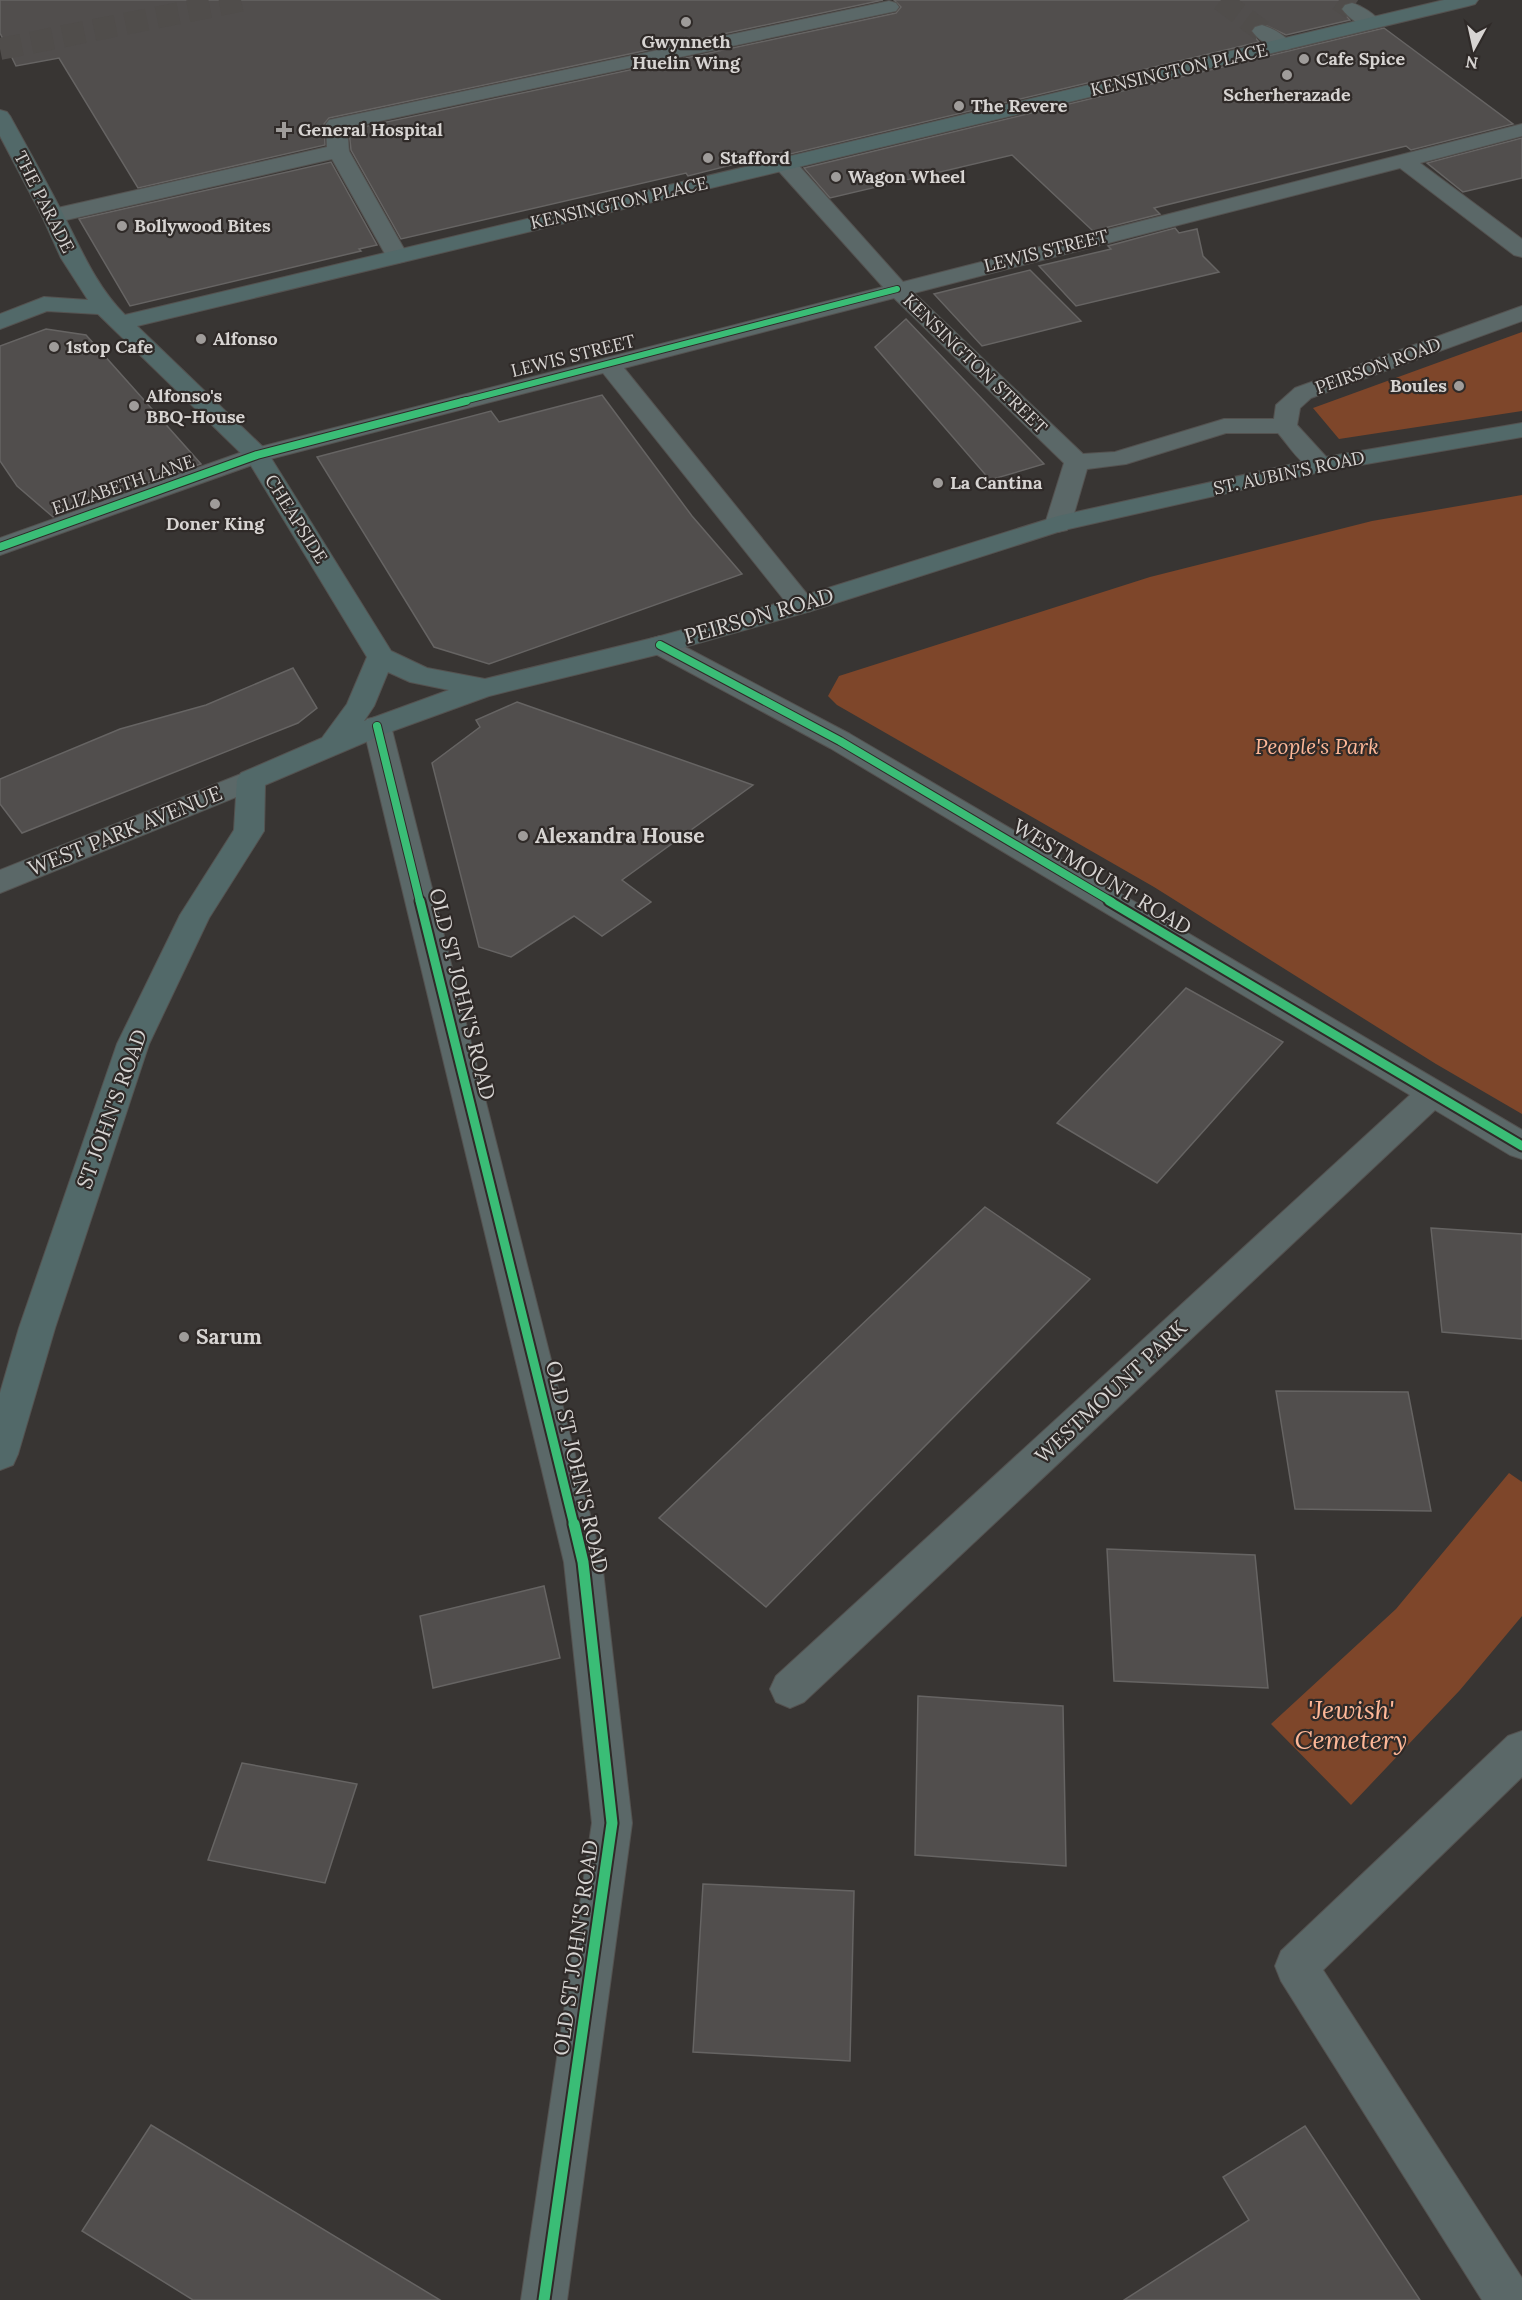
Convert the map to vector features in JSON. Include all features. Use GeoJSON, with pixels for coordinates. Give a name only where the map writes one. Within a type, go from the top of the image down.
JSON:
{"type":"FeatureCollection","features":[{"type":"Feature","properties":{"kind":"main road","name":"KENSINGTON PLACE"},"geometry":{"type":"LineString","coordinates":[[45,304],[112,315],[397,256],[1468,0]]}},
{"type":"Feature","properties":{"kind":"main road","name":"THE PARADE"},"geometry":{"type":"LineString","coordinates":[[0,116],[53,216],[72,258],[90,286]]}},
{"type":"Feature","properties":{"kind":"main road"},"geometry":{"type":"LineString","coordinates":[[0,322],[45,304],[72,258]]}},
{"type":"Feature","properties":{"kind":"main road","name":"CHEAPSIDE"},"geometry":{"type":"LineString","coordinates":[[90,286],[112,315],[257,455],[381,657]]}},
{"type":"Feature","properties":{"kind":"main road","name":"ST. AUBIN'S ROAD"},"geometry":{"type":"LineString","coordinates":[[1058,524],[1320,465],[1522,430]]}},
{"type":"Feature","properties":{"kind":"main road","name":"PEIRSON ROAD"},"geometry":{"type":"LineString","coordinates":[[381,657],[420,676],[485,688],[660,645],[1058,524]]}},
{"type":"Feature","properties":{"kind":"main road"},"geometry":{"type":"LineString","coordinates":[[332,745],[360,706],[381,657]]}},
{"type":"Feature","properties":{"kind":"main road"},"geometry":{"type":"LineString","coordinates":[[251,780],[377,726],[485,688]]}},
{"type":"Feature","properties":{"kind":"main road","name":"ST JOHN'S ROAD"},"geometry":{"type":"LineString","coordinates":[[0,1454],[37,1328],[133,1044],[195,915],[249,831],[251,780]]}},
{"type":"Feature","properties":{"kind":"street"},"geometry":{"type":"LineString","coordinates":[[397,256],[338,151],[336,124],[886,4]]}},
{"type":"Feature","properties":{"kind":"street"},"geometry":{"type":"LineString","coordinates":[[1352,9],[1371,23]]}},
{"type":"Feature","properties":{"kind":"street"},"geometry":{"type":"LineString","coordinates":[[1262,30],[1282,45]]}},
{"type":"Feature","properties":{"kind":"street","name":"LEWIS STREET"},"geometry":{"type":"LineString","coordinates":[[257,455],[1522,130]]}},
{"type":"Feature","properties":{"kind":"street"},"geometry":{"type":"LineString","coordinates":[[53,216],[338,151]]}},
{"type":"Feature","properties":{"kind":"street"},"geometry":{"type":"LineString","coordinates":[[1403,160],[1522,250]]}},
{"type":"Feature","properties":{"kind":"street","name":"KENSINGTON STREET"},"geometry":{"type":"LineString","coordinates":[[784,164],[897,289],[1077,462]]}},
{"type":"Feature","properties":{"kind":"street","name":"PEIRSON ROAD"},"geometry":{"type":"LineString","coordinates":[[1285,426],[1288,405],[1303,393],[1522,313]]}},
{"type":"Feature","properties":{"kind":"street"},"geometry":{"type":"LineString","coordinates":[[608,364],[801,604]]}},
{"type":"Feature","properties":{"kind":"street"},"geometry":{"type":"LineString","coordinates":[[1058,524],[1077,462],[1117,459],[1224,426],[1285,426],[1320,465]]}},
{"type":"Feature","properties":{"kind":"street","name":"ELIZABETH LANE"},"geometry":{"type":"LineString","coordinates":[[0,547],[257,455]]}},
{"type":"Feature","properties":{"kind":"street","name":"WESTMOUNT ROAD"},"geometry":{"type":"LineString","coordinates":[[660,645],[840,741],[1522,1146]]}},
{"type":"Feature","properties":{"kind":"street","name":"OLD ST JOHN'S ROAD"},"geometry":{"type":"LineString","coordinates":[[377,726],[583,1562],[612,1823],[544,2300]]}},
{"type":"Feature","properties":{"kind":"street","name":"WEST PARK AVENUE"},"geometry":{"type":"LineString","coordinates":[[0,882],[251,780]]}},
{"type":"Feature","properties":{"kind":"street","name":"WESTMOUNT PARK"},"geometry":{"type":"LineString","coordinates":[[790,1689],[1432,1094]]}},
{"type":"Feature","properties":{"kind":"street"},"geometry":{"type":"LineString","coordinates":[[1509,2300],[1296,1966],[1522,1750]]}},
{"type":"Feature","properties":{"kind":"green space"},"geometry":{"type":"Polygon","coordinates":[[[1522,332],[1522,411],[1339,439],[1313,408],[1522,332]]]}},
{"type":"Feature","properties":{"kind":"green space","name":"People's Park"},"geometry":{"type":"Polygon","coordinates":[[[1522,495],[1522,1114],[1436,1064],[1154,887],[837,705],[828,696],[839,676],[1150,577],[1372,521],[1522,495]]]}},
{"type":"Feature","properties":{"kind":"green space","name":"'Jewish' Cemetery"},"geometry":{"type":"Polygon","coordinates":[[[1509,1473],[1522,1482],[1522,1616],[1460,1690],[1351,1805],[1271,1724],[1396,1609],[1509,1473]]]}},
{"type":"Feature","properties":{"kind":"building","name":"General Hospital"},"geometry":{"type":"Polygon","coordinates":[[[0,0],[883,0],[329,118],[324,124],[325,145],[138,188],[59,58],[16,66],[0,33],[0,0]]]}},
{"type":"Feature","properties":{"kind":"building"},"geometry":{"type":"Polygon","coordinates":[[[894,0],[1346,0],[1348,2],[1340,9],[1350,20],[1286,35],[1261,23],[1253,26],[1250,31],[1259,42],[786,155],[783,152],[688,176],[686,173],[401,239],[351,150],[349,130],[896,13],[901,7],[894,0]]]}},
{"type":"Feature","properties":{"kind":"building"},"geometry":{"type":"Polygon","coordinates":[[[1384,28],[1513,124],[1411,150],[1406,146],[1154,208],[1160,214],[1093,231],[1012,155],[830,198],[804,168],[1384,28]]]}},
{"type":"Feature","properties":{"kind":"building"},"geometry":{"type":"Polygon","coordinates":[[[1522,138],[1522,178],[1463,192],[1427,163],[1522,138]]]}},
{"type":"Feature","properties":{"kind":"building"},"geometry":{"type":"Polygon","coordinates":[[[331,162],[377,245],[359,249],[361,251],[130,306],[79,219],[331,162]]]}},
{"type":"Feature","properties":{"kind":"building"},"geometry":{"type":"Polygon","coordinates":[[[1175,228],[1179,233],[1197,229],[1203,256],[1219,272],[1076,306],[1039,266],[1111,249],[1108,246],[1175,228]]]}},
{"type":"Feature","properties":{"kind":"building"},"geometry":{"type":"Polygon","coordinates":[[[1030,270],[1081,321],[982,346],[934,294],[1030,270]]]}},
{"type":"Feature","properties":{"kind":"building"},"geometry":{"type":"Polygon","coordinates":[[[906,319],[1044,464],[990,480],[875,347],[906,319]]]}},
{"type":"Feature","properties":{"kind":"building"},"geometry":{"type":"Polygon","coordinates":[[[46,329],[86,335],[201,464],[53,517],[17,486],[0,461],[0,346],[46,329]]]}},
{"type":"Feature","properties":{"kind":"building"},"geometry":{"type":"Polygon","coordinates":[[[602,395],[692,516],[742,574],[489,664],[434,647],[317,457],[491,411],[499,422],[602,395]]]}},
{"type":"Feature","properties":{"kind":"building"},"geometry":{"type":"Polygon","coordinates":[[[293,668],[317,708],[298,723],[22,833],[0,804],[0,779],[120,729],[206,705],[293,668]]]}},
{"type":"Feature","properties":{"kind":"building","name":"Alexandra House"},"geometry":{"type":"Polygon","coordinates":[[[517,702],[753,785],[622,880],[651,902],[602,936],[574,916],[511,957],[479,947],[432,763],[480,727],[476,720],[517,702]]]}},
{"type":"Feature","properties":{"kind":"building"},"geometry":{"type":"Polygon","coordinates":[[[1186,988],[1283,1042],[1157,1183],[1057,1123],[1186,988]]]}},
{"type":"Feature","properties":{"kind":"building"},"geometry":{"type":"Polygon","coordinates":[[[985,1207],[1090,1279],[766,1607],[659,1518],[985,1207]]]}},
{"type":"Feature","properties":{"kind":"building"},"geometry":{"type":"Polygon","coordinates":[[[1431,1228],[1522,1234],[1522,1339],[1442,1332],[1431,1228]]]}},
{"type":"Feature","properties":{"kind":"building"},"geometry":{"type":"Polygon","coordinates":[[[1276,1391],[1408,1392],[1431,1511],[1295,1509],[1276,1391]]]}},
{"type":"Feature","properties":{"kind":"building"},"geometry":{"type":"Polygon","coordinates":[[[1107,1549],[1255,1555],[1268,1688],[1114,1681],[1107,1549]]]}},
{"type":"Feature","properties":{"kind":"building"},"geometry":{"type":"Polygon","coordinates":[[[544,1586],[560,1658],[433,1688],[420,1616],[544,1586]]]}},
{"type":"Feature","properties":{"kind":"building"},"geometry":{"type":"Polygon","coordinates":[[[918,1696],[1063,1706],[1066,1866],[915,1855],[918,1696]]]}},
{"type":"Feature","properties":{"kind":"building"},"geometry":{"type":"Polygon","coordinates":[[[242,1763],[357,1784],[325,1883],[208,1860],[242,1763]]]}},
{"type":"Feature","properties":{"kind":"building"},"geometry":{"type":"Polygon","coordinates":[[[703,1884],[854,1891],[850,2061],[693,2052],[703,1884]]]}},
{"type":"Feature","properties":{"kind":"building"},"geometry":{"type":"Polygon","coordinates":[[[151,2125],[440,2300],[193,2300],[82,2231],[151,2125]]]}},
{"type":"Feature","properties":{"kind":"building"},"geometry":{"type":"Polygon","coordinates":[[[1305,2126],[1420,2300],[1124,2300],[1249,2220],[1223,2177],[1305,2126]]]}},
{"type":"Feature","properties":{"kind":"tunnel"},"geometry":{"type":"LineString","coordinates":[[0,49],[244,0]]}},
{"type":"Feature","properties":{"kind":"tunnel"},"geometry":{"type":"LineString","coordinates":[[1221,0],[1262,31]]}},
{"type":"Feature","properties":{"kind":"tunnel"},"geometry":{"type":"LineString","coordinates":[[1339,0],[1352,9]]}},
{"type":"Feature","properties":{"kind":"cycle path"},"geometry":{"type":"LineString","coordinates":[[0,547],[257,455],[897,289]]}},
{"type":"Feature","properties":{"kind":"cycle path"},"geometry":{"type":"LineString","coordinates":[[660,645],[840,741],[1522,1146]]}},
{"type":"Feature","properties":{"kind":"cycle path"},"geometry":{"type":"LineString","coordinates":[[377,726],[583,1562],[612,1823],[544,2300]]}},
{"type":"Feature","properties":{"kind":"place","name":"Gwynneth Huelin Wing"},"geometry":{"type":"Point","coordinates":[686,22]}},
{"type":"Feature","properties":{"kind":"place","name":"Cafe Spice"},"geometry":{"type":"Point","coordinates":[1304,59]}},
{"type":"Feature","properties":{"kind":"place","name":"Scherherazade"},"geometry":{"type":"Point","coordinates":[1287,75]}},
{"type":"Feature","properties":{"kind":"place","name":"The Revere"},"geometry":{"type":"Point","coordinates":[959,106]}},
{"type":"Feature","properties":{"kind":"place","name":"General Hospital"},"geometry":{"type":"Point","coordinates":[284,130]}},
{"type":"Feature","properties":{"kind":"place","name":"Stafford"},"geometry":{"type":"Point","coordinates":[708,158]}},
{"type":"Feature","properties":{"kind":"place","name":"Wagon Wheel"},"geometry":{"type":"Point","coordinates":[836,177]}},
{"type":"Feature","properties":{"kind":"place","name":"Bollywood Bites"},"geometry":{"type":"Point","coordinates":[122,226]}},
{"type":"Feature","properties":{"kind":"place","name":"Alfonso"},"geometry":{"type":"Point","coordinates":[201,339]}},
{"type":"Feature","properties":{"kind":"place","name":"1stop Cafe"},"geometry":{"type":"Point","coordinates":[54,347]}},
{"type":"Feature","properties":{"kind":"place","name":"Boules"},"geometry":{"type":"Point","coordinates":[1459,386]}},
{"type":"Feature","properties":{"kind":"place","name":"Alfonso's BBQ-House"},"geometry":{"type":"Point","coordinates":[134,406]}},
{"type":"Feature","properties":{"kind":"place","name":"La Cantina"},"geometry":{"type":"Point","coordinates":[938,483]}},
{"type":"Feature","properties":{"kind":"place","name":"Doner King"},"geometry":{"type":"Point","coordinates":[215,504]}},
{"type":"Feature","properties":{"kind":"place","name":"Alexandra House"},"geometry":{"type":"Point","coordinates":[523,836]}},
{"type":"Feature","properties":{"kind":"place","name":"Sarum"},"geometry":{"type":"Point","coordinates":[184,1337]}}]}
